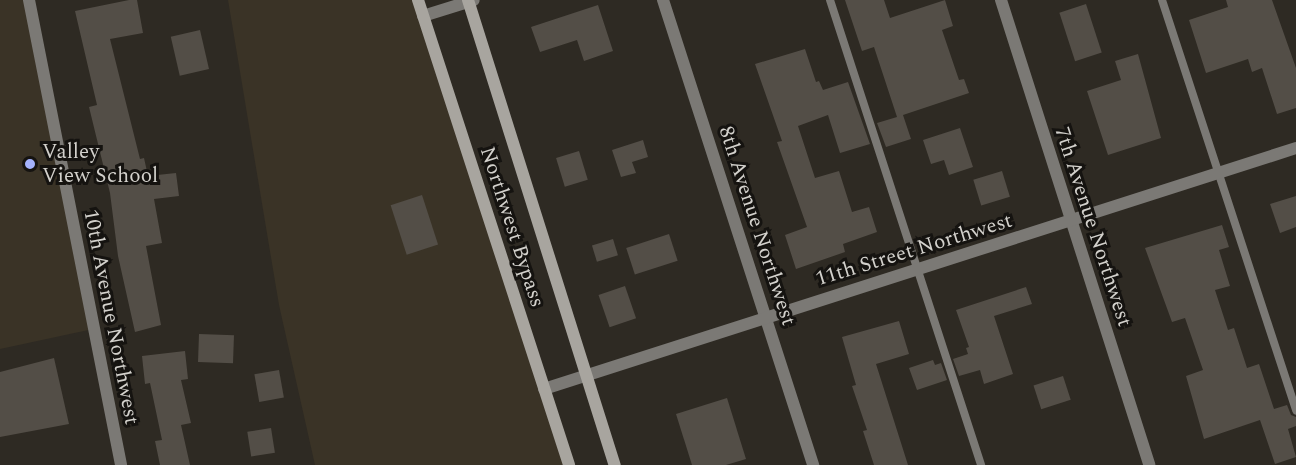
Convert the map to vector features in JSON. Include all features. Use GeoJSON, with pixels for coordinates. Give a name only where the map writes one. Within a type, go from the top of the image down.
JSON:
{"type":"FeatureCollection","features":[{"type":"Feature","properties":{"kind":"main road","name":"Northwest Bypass"},"geometry":{"type":"LineString","coordinates":[[418,0],[569,465]]}},
{"type":"Feature","properties":{"kind":"main road","name":"Northwest Bypass"},"geometry":{"type":"LineString","coordinates":[[470,1],[615,465]]}},
{"type":"Feature","properties":{"kind":"street","name":"10th Avenue Northwest"},"geometry":{"type":"LineString","coordinates":[[28,0],[121,465]]}},
{"type":"Feature","properties":{"kind":"street","name":"8th Avenue Northwest"},"geometry":{"type":"LineString","coordinates":[[663,0],[813,465]]}},
{"type":"Feature","properties":{"kind":"street","name":"7th Avenue Northwest"},"geometry":{"type":"LineString","coordinates":[[1001,0],[1149,465]]}},
{"type":"Feature","properties":{"kind":"street"},"geometry":{"type":"LineString","coordinates":[[423,16],[470,1]]}},
{"type":"Feature","properties":{"kind":"street","name":"11th Street Northwest"},"geometry":{"type":"LineString","coordinates":[[544,389],[1071,222],[1296,148]]}},
{"type":"Feature","properties":{"kind":"lane"},"geometry":{"type":"LineString","coordinates":[[830,0],[981,465]]}},
{"type":"Feature","properties":{"kind":"lane"},"geometry":{"type":"LineString","coordinates":[[1162,0],[1296,411]]}},
{"type":"Feature","properties":{"kind":"shaded area","name":"Valley View School"},"geometry":{"type":"Polygon","coordinates":[[[0,0],[28,0],[93,329],[0,349],[0,0]]]}},
{"type":"Feature","properties":{"kind":"shaded area"},"geometry":{"type":"Polygon","coordinates":[[[228,0],[418,0],[569,465],[315,465],[279,305],[228,0]]]}},
{"type":"Feature","properties":{"kind":"building"},"geometry":{"type":"Polygon","coordinates":[[[137,0],[143,33],[110,39],[140,159],[144,158],[148,176],[176,173],[179,196],[154,199],[162,243],[146,246],[161,325],[135,332],[118,256],[110,193],[89,107],[97,105],[75,11],[137,0]]]}},
{"type":"Feature","properties":{"kind":"building"},"geometry":{"type":"Polygon","coordinates":[[[845,0],[884,0],[890,18],[945,0],[953,26],[942,30],[959,80],[964,79],[969,93],[903,115],[911,139],[886,147],[877,123],[897,117],[874,47],[862,51],[845,0]]]}},
{"type":"Feature","properties":{"kind":"building"},"geometry":{"type":"Polygon","coordinates":[[[1226,0],[1272,0],[1296,68],[1296,108],[1277,114],[1262,68],[1252,72],[1248,59],[1206,73],[1189,20],[1228,7],[1226,0]]]}},
{"type":"Feature","properties":{"kind":"building"},"geometry":{"type":"Polygon","coordinates":[[[1086,4],[1102,53],[1075,61],[1059,13],[1086,4]]]}},
{"type":"Feature","properties":{"kind":"building"},"geometry":{"type":"Polygon","coordinates":[[[598,5],[613,51],[584,61],[577,40],[540,52],[531,27],[598,5]]]}},
{"type":"Feature","properties":{"kind":"building"},"geometry":{"type":"Polygon","coordinates":[[[200,30],[209,69],[180,76],[171,37],[200,30]]]}},
{"type":"Feature","properties":{"kind":"building"},"geometry":{"type":"Polygon","coordinates":[[[805,49],[816,82],[819,81],[823,90],[848,82],[870,144],[840,153],[828,115],[798,126],[815,178],[839,171],[852,212],[869,207],[877,232],[843,244],[845,252],[796,269],[785,235],[807,227],[777,142],[782,141],[755,64],[805,49]]]}},
{"type":"Feature","properties":{"kind":"building"},"geometry":{"type":"Polygon","coordinates":[[[1138,54],[1161,138],[1108,155],[1087,91],[1121,80],[1115,61],[1138,54]]]}},
{"type":"Feature","properties":{"kind":"building"},"geometry":{"type":"Polygon","coordinates":[[[960,128],[973,167],[949,175],[944,160],[931,164],[923,140],[960,128]]]}},
{"type":"Feature","properties":{"kind":"building"},"geometry":{"type":"Polygon","coordinates":[[[643,140],[648,157],[632,162],[636,173],[621,177],[612,150],[643,140]]]}},
{"type":"Feature","properties":{"kind":"building"},"geometry":{"type":"Polygon","coordinates":[[[579,151],[588,180],[565,187],[556,158],[579,151]]]}},
{"type":"Feature","properties":{"kind":"building"},"geometry":{"type":"Polygon","coordinates":[[[1002,171],[1010,197],[981,206],[973,180],[1002,171]]]}},
{"type":"Feature","properties":{"kind":"building"},"geometry":{"type":"Polygon","coordinates":[[[422,195],[438,244],[407,255],[391,205],[422,195]]]}},
{"type":"Feature","properties":{"kind":"building"},"geometry":{"type":"Polygon","coordinates":[[[1296,196],[1296,227],[1280,233],[1270,204],[1296,196]]]}},
{"type":"Feature","properties":{"kind":"building"},"geometry":{"type":"Polygon","coordinates":[[[1222,225],[1229,247],[1219,250],[1230,286],[1215,290],[1228,330],[1234,328],[1247,368],[1259,364],[1274,409],[1287,405],[1291,415],[1296,417],[1296,426],[1288,429],[1296,457],[1275,464],[1260,420],[1204,439],[1186,376],[1203,370],[1185,318],[1172,322],[1145,248],[1222,225]]]}},
{"type":"Feature","properties":{"kind":"building"},"geometry":{"type":"Polygon","coordinates":[[[669,234],[678,261],[635,275],[626,248],[669,234]]]}},
{"type":"Feature","properties":{"kind":"building"},"geometry":{"type":"Polygon","coordinates":[[[613,239],[618,255],[597,262],[592,245],[613,239]]]}},
{"type":"Feature","properties":{"kind":"building"},"geometry":{"type":"Polygon","coordinates":[[[625,286],[636,318],[610,327],[599,295],[625,286]]]}},
{"type":"Feature","properties":{"kind":"building"},"geometry":{"type":"Polygon","coordinates":[[[1026,287],[1032,304],[994,316],[1013,374],[984,384],[980,370],[959,376],[953,359],[968,354],[966,348],[969,347],[956,310],[1026,287]]]}},
{"type":"Feature","properties":{"kind":"building"},"geometry":{"type":"Polygon","coordinates":[[[899,321],[909,354],[876,364],[908,465],[874,465],[863,431],[867,430],[852,386],[856,385],[842,337],[899,321]]]}},
{"type":"Feature","properties":{"kind":"building"},"geometry":{"type":"Polygon","coordinates":[[[199,334],[234,335],[233,363],[198,362],[199,334]]]}},
{"type":"Feature","properties":{"kind":"building"},"geometry":{"type":"Polygon","coordinates":[[[185,351],[188,379],[181,380],[191,423],[181,425],[190,465],[160,465],[155,441],[162,440],[150,383],[145,384],[142,356],[185,351]]]}},
{"type":"Feature","properties":{"kind":"building"},"geometry":{"type":"Polygon","coordinates":[[[54,358],[69,424],[0,437],[0,372],[54,358]]]}},
{"type":"Feature","properties":{"kind":"building"},"geometry":{"type":"Polygon","coordinates":[[[933,360],[935,365],[941,363],[947,380],[917,390],[909,368],[933,360]]]}},
{"type":"Feature","properties":{"kind":"building"},"geometry":{"type":"Polygon","coordinates":[[[279,370],[284,398],[259,402],[254,374],[279,370]]]}},
{"type":"Feature","properties":{"kind":"building"},"geometry":{"type":"Polygon","coordinates":[[[1063,376],[1071,400],[1041,409],[1034,386],[1063,376]]]}},
{"type":"Feature","properties":{"kind":"building"},"geometry":{"type":"Polygon","coordinates":[[[727,398],[746,459],[726,465],[692,465],[676,414],[727,398]]]}},
{"type":"Feature","properties":{"kind":"building"},"geometry":{"type":"Polygon","coordinates":[[[271,428],[275,453],[251,456],[247,432],[271,428]]]}},
{"type":"Feature","properties":{"kind":"place","name":"Valley View School"},"geometry":{"type":"Point","coordinates":[30,164]}}]}
